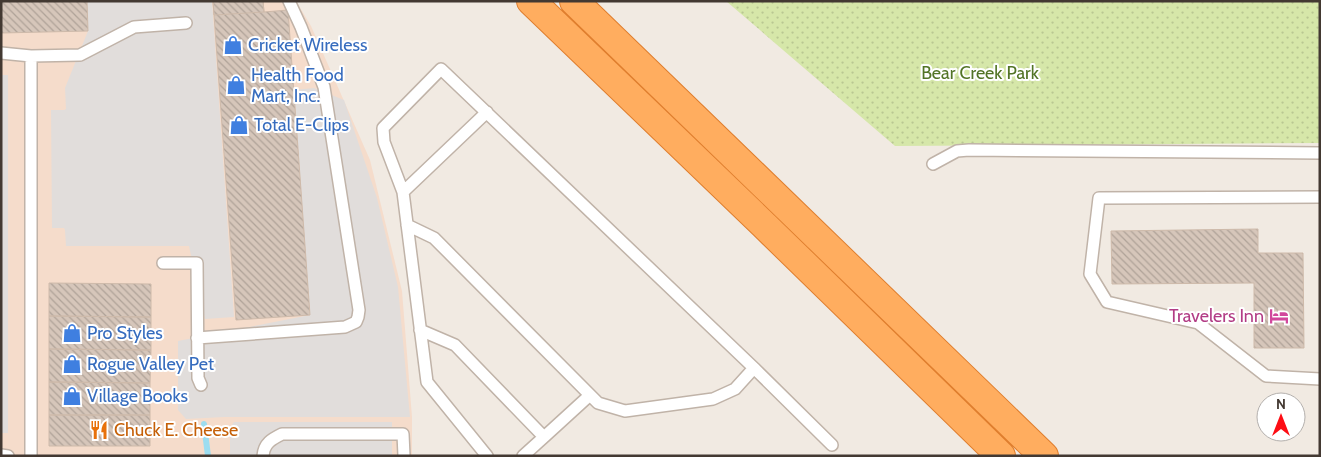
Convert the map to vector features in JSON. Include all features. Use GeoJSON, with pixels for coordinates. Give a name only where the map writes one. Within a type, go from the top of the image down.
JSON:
{"type":"FeatureCollection","features":[{"type":"Feature","properties":{"kind":"highway"},"geometry":{"type":"LineString","coordinates":[[531,1],[764,224],[1001,456]]}},
{"type":"Feature","properties":{"kind":"highway"},"geometry":{"type":"LineString","coordinates":[[574,1],[1044,456]]}},
{"type":"Feature","properties":{"kind":"lane"},"geometry":{"type":"LineString","coordinates":[[197,338],[345,327],[356,322],[358,317],[359,310],[324,87],[289,1]]}},
{"type":"Feature","properties":{"kind":"lane"},"geometry":{"type":"LineString","coordinates":[[1,54],[31,56],[80,55],[134,27],[186,23]]}},
{"type":"Feature","properties":{"kind":"lane"},"geometry":{"type":"LineString","coordinates":[[31,56],[31,456]]}},
{"type":"Feature","properties":{"kind":"lane"},"geometry":{"type":"LineString","coordinates":[[486,456],[427,382],[404,192],[384,142],[383,128],[441,69],[832,445]]}},
{"type":"Feature","properties":{"kind":"lane"},"geometry":{"type":"LineString","coordinates":[[404,192],[486,112]]}},
{"type":"Feature","properties":{"kind":"lane"},"geometry":{"type":"LineString","coordinates":[[932,164],[957,151],[969,150],[1320,154]]}},
{"type":"Feature","properties":{"kind":"lane"},"geometry":{"type":"LineString","coordinates":[[1320,197],[1099,198],[1090,274],[1107,302],[1198,323],[1266,376],[1320,379]]}},
{"type":"Feature","properties":{"kind":"lane"},"geometry":{"type":"LineString","coordinates":[[407,225],[434,238],[598,403],[625,411],[713,399],[736,389],[754,368]]}},
{"type":"Feature","properties":{"kind":"lane"},"geometry":{"type":"LineString","coordinates":[[163,263],[197,263],[198,378],[201,385]]}},
{"type":"Feature","properties":{"kind":"lane"},"geometry":{"type":"LineString","coordinates":[[420,330],[455,345],[544,437]]}},
{"type":"Feature","properties":{"kind":"lane"},"geometry":{"type":"LineString","coordinates":[[523,456],[590,395]]}},
{"type":"Feature","properties":{"kind":"lane"},"geometry":{"type":"LineString","coordinates":[[263,456],[263,452],[270,440],[282,434],[404,434],[404,456]]}},
{"type":"Feature","properties":{"kind":"lane"},"geometry":{"type":"LineString","coordinates":[[1,455],[8,456]]}},
{"type":"Feature","properties":{"kind":"shaded area"},"geometry":{"type":"Polygon","coordinates":[[[1,1],[296,1],[311,26],[370,160],[402,291],[412,417],[412,456],[1,456],[1,1]]]}},
{"type":"Feature","properties":{"kind":"shaded area"},"geometry":{"type":"Polygon","coordinates":[[[87,1],[212,1],[234,317],[205,319],[189,246],[66,246],[64,228],[52,228],[51,110],[66,109],[65,88],[88,31],[87,1]]]}},
{"type":"Feature","properties":{"kind":"shaded area"},"geometry":{"type":"Polygon","coordinates":[[[1,75],[8,75],[8,433],[1,433],[1,75]]]}},
{"type":"Feature","properties":{"kind":"shaded area"},"geometry":{"type":"Polygon","coordinates":[[[314,88],[344,100],[377,198],[398,287],[410,417],[224,417],[186,419],[178,410],[178,341],[310,315],[294,90],[314,88]]]}},
{"type":"Feature","properties":{"kind":"shaded area"},"geometry":{"type":"Polygon","coordinates":[[[234,422],[392,422],[392,456],[230,456],[230,428],[234,422]]]}},
{"type":"Feature","properties":{"kind":"green space","name":"Bear Creek Park"},"geometry":{"type":"Polygon","coordinates":[[[726,1],[1320,1],[1320,143],[895,146],[726,1]]]}},
{"type":"Feature","properties":{"kind":"building"},"geometry":{"type":"Polygon","coordinates":[[[1,1],[87,1],[88,31],[1,33],[1,1]]]}},
{"type":"Feature","properties":{"kind":"building"},"geometry":{"type":"Polygon","coordinates":[[[213,1],[263,1],[264,12],[288,10],[310,315],[236,320],[213,1]]]}},
{"type":"Feature","properties":{"kind":"building"},"geometry":{"type":"Polygon","coordinates":[[[213,1],[263,1],[264,12],[214,15],[213,1]]]}},
{"type":"Feature","properties":{"kind":"building","name":"Travelers Inn"},"geometry":{"type":"Polygon","coordinates":[[[1258,229],[1258,253],[1303,253],[1304,348],[1254,348],[1254,283],[1112,284],[1111,231],[1258,229]]]}},
{"type":"Feature","properties":{"kind":"building"},"geometry":{"type":"Polygon","coordinates":[[[49,283],[151,284],[151,317],[49,316],[49,283]]]}},
{"type":"Feature","properties":{"kind":"building"},"geometry":{"type":"Polygon","coordinates":[[[49,316],[151,317],[151,350],[49,349],[49,316]]]}},
{"type":"Feature","properties":{"kind":"building"},"geometry":{"type":"Polygon","coordinates":[[[49,349],[151,350],[150,383],[49,382],[49,349]]]}},
{"type":"Feature","properties":{"kind":"building"},"geometry":{"type":"Polygon","coordinates":[[[49,382],[150,383],[150,415],[49,415],[49,382]]]}},
{"type":"Feature","properties":{"kind":"building","name":"Chuck E. Cheese"},"geometry":{"type":"Polygon","coordinates":[[[49,415],[150,415],[150,446],[49,446],[49,415]]]}},
{"type":"Feature","properties":{"kind":"waterway"},"geometry":{"type":"LineString","coordinates":[[204,424],[208,456]]}},
{"type":"Feature","properties":{"kind":"place","name":"Cricket Wireless"},"geometry":{"type":"Point","coordinates":[233,45]}},
{"type":"Feature","properties":{"kind":"place","name":"Health Food Mart, Inc."},"geometry":{"type":"Point","coordinates":[236,85]}},
{"type":"Feature","properties":{"kind":"place","name":"Total E-Clips"},"geometry":{"type":"Point","coordinates":[239,125]}},
{"type":"Feature","properties":{"kind":"place","name":"Travelers Inn"},"geometry":{"type":"Point","coordinates":[1279,316]}},
{"type":"Feature","properties":{"kind":"place","name":"Pro Styles"},"geometry":{"type":"Point","coordinates":[72,333]}},
{"type":"Feature","properties":{"kind":"place","name":"Rogue Valley Pet"},"geometry":{"type":"Point","coordinates":[72,364]}},
{"type":"Feature","properties":{"kind":"place","name":"Village Books"},"geometry":{"type":"Point","coordinates":[72,396]}},
{"type":"Feature","properties":{"kind":"place","name":"Chuck E. Cheese"},"geometry":{"type":"Point","coordinates":[99,430]}}]}
